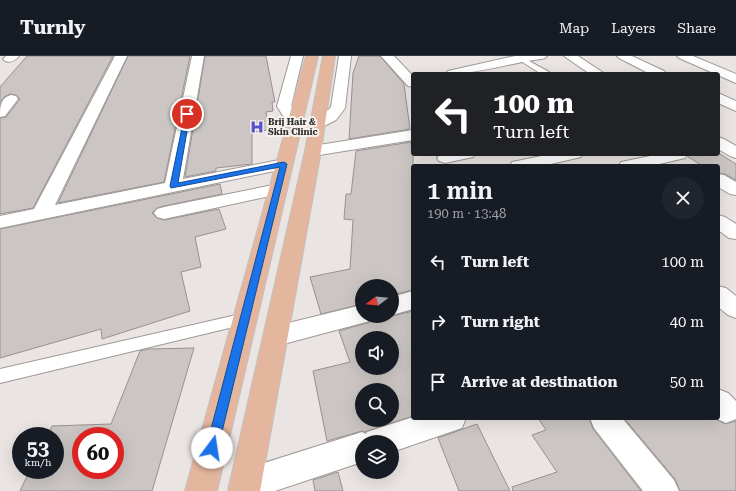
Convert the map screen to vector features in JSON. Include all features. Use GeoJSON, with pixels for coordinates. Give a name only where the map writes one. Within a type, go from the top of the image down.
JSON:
{"type":"FeatureCollection","features":[{"type":"Feature","properties":{"kind":"main road"},"geometry":{"type":"LineString","coordinates":[[201,491],[312,56]]}},
{"type":"Feature","properties":{"kind":"main road"},"geometry":{"type":"LineString","coordinates":[[245,488],[313,151],[329,56]]}},
{"type":"Feature","properties":{"kind":"street"},"geometry":{"type":"LineString","coordinates":[[41,214],[121,56]]}},
{"type":"Feature","properties":{"kind":"street"},"geometry":{"type":"LineString","coordinates":[[174,186],[198,56]]}},
{"type":"Feature","properties":{"kind":"street"},"geometry":{"type":"LineString","coordinates":[[294,123],[284,106],[297,56]]}},
{"type":"Feature","properties":{"kind":"street"},"geometry":{"type":"LineString","coordinates":[[317,124],[331,117],[338,108],[345,56]]}},
{"type":"Feature","properties":{"kind":"street"},"geometry":{"type":"LineString","coordinates":[[387,56],[411,81]]}},
{"type":"Feature","properties":{"kind":"street"},"geometry":{"type":"LineString","coordinates":[[459,72],[524,57],[541,56]]}},
{"type":"Feature","properties":{"kind":"street"},"geometry":{"type":"LineString","coordinates":[[570,56],[596,72]]}},
{"type":"Feature","properties":{"kind":"street"},"geometry":{"type":"LineString","coordinates":[[623,56],[656,72]]}},
{"type":"Feature","properties":{"kind":"street"},"geometry":{"type":"LineString","coordinates":[[683,56],[720,72]]}},
{"type":"Feature","properties":{"kind":"street"},"geometry":{"type":"LineString","coordinates":[[460,60],[469,69]]}},
{"type":"Feature","properties":{"kind":"street"},"geometry":{"type":"LineString","coordinates":[[720,72],[736,79]]}},
{"type":"Feature","properties":{"kind":"street"},"geometry":{"type":"LineString","coordinates":[[720,98],[736,107]]}},
{"type":"Feature","properties":{"kind":"street"},"geometry":{"type":"LineString","coordinates":[[0,113],[11,99]]}},
{"type":"Feature","properties":{"kind":"street"},"geometry":{"type":"LineString","coordinates":[[313,151],[411,135]]}},
{"type":"Feature","properties":{"kind":"street"},"geometry":{"type":"LineString","coordinates":[[720,143],[736,153]]}},
{"type":"Feature","properties":{"kind":"street"},"geometry":{"type":"LineString","coordinates":[[445,159],[458,156]]}},
{"type":"Feature","properties":{"kind":"street"},"geometry":{"type":"LineString","coordinates":[[528,164],[566,156]]}},
{"type":"Feature","properties":{"kind":"street"},"geometry":{"type":"LineString","coordinates":[[636,164],[674,156]]}},
{"type":"Feature","properties":{"kind":"street"},"geometry":{"type":"LineString","coordinates":[[0,222],[284,164]]}},
{"type":"Feature","properties":{"kind":"street"},"geometry":{"type":"LineString","coordinates":[[720,180],[736,190]]}},
{"type":"Feature","properties":{"kind":"street"},"geometry":{"type":"LineString","coordinates":[[164,213],[278,189]]}},
{"type":"Feature","properties":{"kind":"street"},"geometry":{"type":"LineString","coordinates":[[720,222],[736,233]]}},
{"type":"Feature","properties":{"kind":"street"},"geometry":{"type":"LineString","coordinates":[[720,296],[736,309]]}},
{"type":"Feature","properties":{"kind":"street"},"geometry":{"type":"LineString","coordinates":[[399,304],[411,301]]}},
{"type":"Feature","properties":{"kind":"street"},"geometry":{"type":"LineString","coordinates":[[276,336],[355,316]]}},
{"type":"Feature","properties":{"kind":"street"},"geometry":{"type":"LineString","coordinates":[[399,435],[446,420]]}},
{"type":"Feature","properties":{"kind":"street"},"geometry":{"type":"LineString","coordinates":[[606,420],[663,491]]}},
{"type":"Feature","properties":{"kind":"street"},"geometry":{"type":"LineString","coordinates":[[245,488],[355,449]]}},
{"type":"Feature","properties":{"kind":"lane"},"geometry":{"type":"LineString","coordinates":[[524,57],[543,72]]}},
{"type":"Feature","properties":{"kind":"lane"},"geometry":{"type":"LineString","coordinates":[[0,376],[245,319]]}},
{"type":"Feature","properties":{"kind":"building"},"geometry":{"type":"Polygon","coordinates":[[[27,56],[113,56],[33,208],[0,214],[0,118],[6,117],[20,99],[16,95],[10,94],[4,97],[0,103],[0,87],[27,56]]]}},
{"type":"Feature","properties":{"kind":"building"},"geometry":{"type":"Polygon","coordinates":[[[128,56],[190,56],[164,182],[58,203],[128,56]]]}},
{"type":"Feature","properties":{"kind":"building"},"geometry":{"type":"Polygon","coordinates":[[[205,56],[266,56],[275,102],[272,102],[273,111],[266,112],[269,130],[252,132],[252,164],[216,168],[216,171],[185,177],[205,56]]]}},
{"type":"Feature","properties":{"kind":"building"},"geometry":{"type":"Polygon","coordinates":[[[359,56],[380,56],[404,84],[410,129],[349,139],[353,73],[359,56]]]}},
{"type":"Feature","properties":{"kind":"building"},"geometry":{"type":"Polygon","coordinates":[[[411,142],[411,156],[413,156],[413,164],[411,164],[411,290],[399,293],[399,279],[355,279],[355,306],[321,314],[310,277],[350,269],[353,220],[344,219],[346,194],[351,194],[356,151],[411,142]]]}},
{"type":"Feature","properties":{"kind":"building"},"geometry":{"type":"Polygon","coordinates":[[[720,154],[736,164],[736,180],[725,174],[720,173],[720,164],[700,164],[688,157],[720,156],[720,154]]]}},
{"type":"Feature","properties":{"kind":"building"},"geometry":{"type":"Polygon","coordinates":[[[220,184],[222,194],[164,206],[157,208],[152,213],[157,218],[164,220],[219,209],[226,229],[195,237],[201,267],[181,272],[190,311],[102,339],[101,329],[0,358],[0,229],[220,184]]]}},
{"type":"Feature","properties":{"kind":"building"},"geometry":{"type":"Polygon","coordinates":[[[411,311],[411,417],[399,421],[399,383],[355,383],[355,427],[380,427],[327,441],[313,371],[350,362],[339,331],[367,323],[399,323],[399,314],[411,311]]]}},
{"type":"Feature","properties":{"kind":"building"},"geometry":{"type":"Polygon","coordinates":[[[194,348],[152,491],[20,491],[26,479],[64,479],[64,427],[52,426],[111,424],[140,351],[149,349],[194,348]]]}},
{"type":"Feature","properties":{"kind":"building"},"geometry":{"type":"Polygon","coordinates":[[[539,420],[590,420],[593,429],[641,491],[513,491],[512,487],[557,472],[532,435],[546,430],[539,420]]]}},
{"type":"Feature","properties":{"kind":"building"},"geometry":{"type":"Polygon","coordinates":[[[626,420],[718,420],[725,424],[736,421],[736,491],[680,491],[675,479],[626,420]]]}},
{"type":"Feature","properties":{"kind":"building"},"geometry":{"type":"Polygon","coordinates":[[[477,424],[510,491],[459,491],[438,438],[477,424]]]}},
{"type":"Feature","properties":{"kind":"building"},"geometry":{"type":"Polygon","coordinates":[[[338,472],[343,491],[315,491],[313,480],[338,472]]]}},
{"type":"Feature","properties":{"kind":"place","name":"Brij Hair & Skin Clinic"},"geometry":{"type":"Point","coordinates":[257,127]}},
{"type":"Feature","properties":{"kind":"route"},"geometry":{"type":"LineString","coordinates":[[187,114],[174,186],[284,164],[212,448]]}}]}
